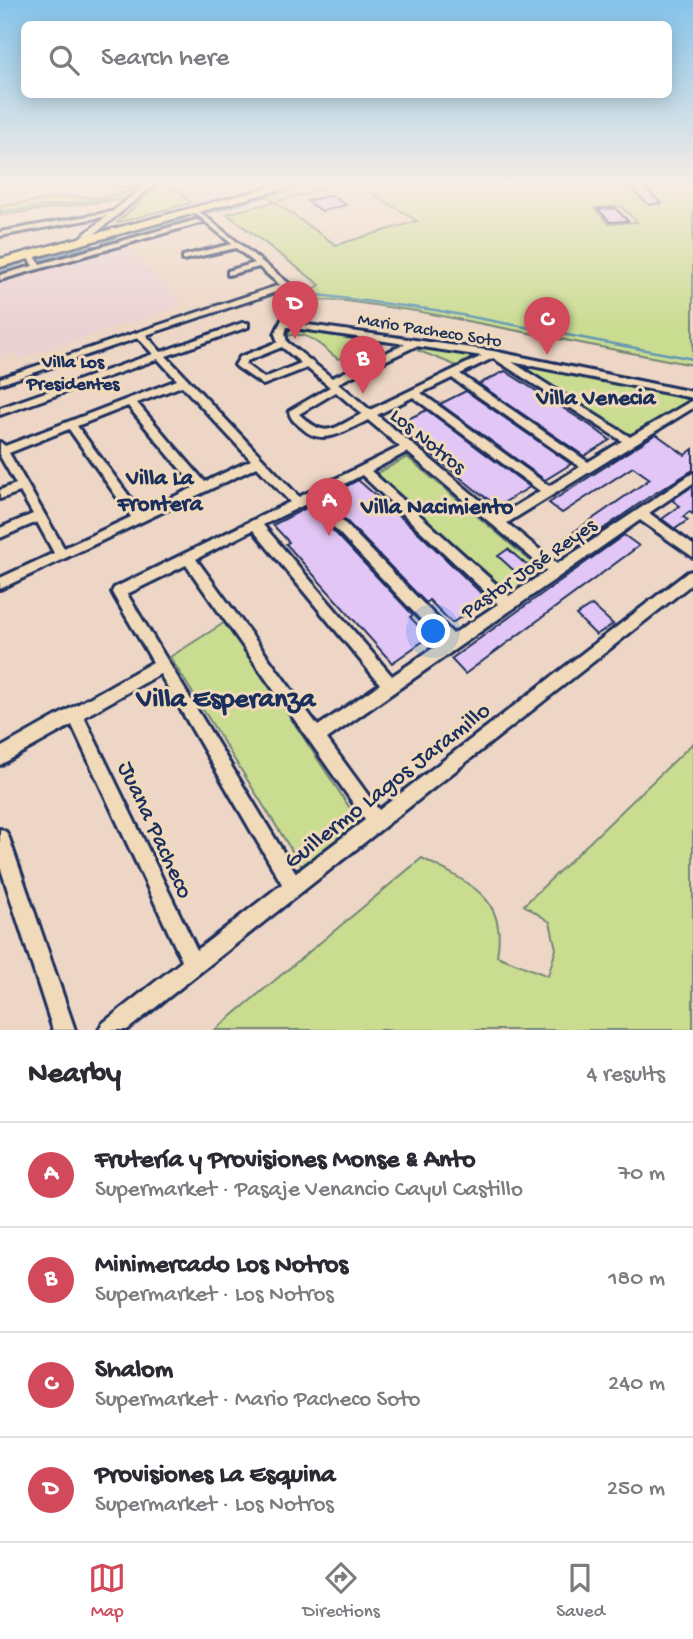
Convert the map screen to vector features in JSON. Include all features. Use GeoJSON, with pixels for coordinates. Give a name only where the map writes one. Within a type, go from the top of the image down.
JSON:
{"type":"FeatureCollection","features":[{"type":"Feature","properties":{"kind":"highway"},"geometry":{"type":"LineString","coordinates":[[0,263],[115,232]]}},
{"type":"Feature","properties":{"kind":"street"},"geometry":{"type":"LineString","coordinates":[[81,241],[92,232]]}},
{"type":"Feature","properties":{"kind":"street"},"geometry":{"type":"LineString","coordinates":[[115,232],[127,242]]}},
{"type":"Feature","properties":{"kind":"street"},"geometry":{"type":"LineString","coordinates":[[0,278],[154,232]]}},
{"type":"Feature","properties":{"kind":"street"},"geometry":{"type":"LineString","coordinates":[[220,232],[306,304],[296,325]]}},
{"type":"Feature","properties":{"kind":"street"},"geometry":{"type":"LineString","coordinates":[[94,237],[102,249]]}},
{"type":"Feature","properties":{"kind":"street"},"geometry":{"type":"LineString","coordinates":[[186,258],[237,245]]}},
{"type":"Feature","properties":{"kind":"street"},"geometry":{"type":"LineString","coordinates":[[30,255],[38,267]]}},
{"type":"Feature","properties":{"kind":"street"},"geometry":{"type":"LineString","coordinates":[[231,273],[260,264]]}},
{"type":"Feature","properties":{"kind":"street"},"geometry":{"type":"LineString","coordinates":[[0,381],[285,286]]}},
{"type":"Feature","properties":{"kind":"street"},"geometry":{"type":"LineString","coordinates":[[294,294],[296,300],[279,337],[283,343],[243,359],[240,365],[257,380],[266,382],[308,364]]}},
{"type":"Feature","properties":{"kind":"street","name":"Mario Pacheco Soto"},"geometry":{"type":"LineString","coordinates":[[284,324],[493,354],[693,395]]}},
{"type":"Feature","properties":{"kind":"street"},"geometry":{"type":"LineString","coordinates":[[0,412],[244,325]]}},
{"type":"Feature","properties":{"kind":"street"},"geometry":{"type":"LineString","coordinates":[[140,335],[181,382],[298,503]]}},
{"type":"Feature","properties":{"kind":"street"},"geometry":{"type":"LineString","coordinates":[[415,342],[297,407],[294,415],[312,432],[321,435],[369,415],[493,354],[631,442]]}},
{"type":"Feature","properties":{"kind":"street","name":"Los Notros"},"geometry":{"type":"LineString","coordinates":[[283,343],[558,572]]}},
{"type":"Feature","properties":{"kind":"street"},"geometry":{"type":"LineString","coordinates":[[453,374],[589,468]]}},
{"type":"Feature","properties":{"kind":"street"},"geometry":{"type":"LineString","coordinates":[[62,555],[1,450],[181,382]]}},
{"type":"Feature","properties":{"kind":"street"},"geometry":{"type":"LineString","coordinates":[[414,393],[549,492]]}},
{"type":"Feature","properties":{"kind":"street"},"geometry":{"type":"LineString","coordinates":[[130,402],[202,488]]}},
{"type":"Feature","properties":{"kind":"street"},"geometry":{"type":"LineString","coordinates":[[499,523],[693,403]]}},
{"type":"Feature","properties":{"kind":"street"},"geometry":{"type":"LineString","coordinates":[[71,425],[139,519]]}},
{"type":"Feature","properties":{"kind":"street"},"geometry":{"type":"LineString","coordinates":[[294,887],[119,592],[409,447]]}},
{"type":"Feature","properties":{"kind":"street"},"geometry":{"type":"LineString","coordinates":[[0,584],[258,462]]}},
{"type":"Feature","properties":{"kind":"street"},"geometry":{"type":"LineString","coordinates":[[363,470],[509,605]]}},
{"type":"Feature","properties":{"kind":"street","name":"Pastor José Reyes"},"geometry":{"type":"LineString","coordinates":[[316,737],[693,477]]}},
{"type":"Feature","properties":{"kind":"street"},"geometry":{"type":"LineString","coordinates":[[0,495],[23,486]]}},
{"type":"Feature","properties":{"kind":"street"},"geometry":{"type":"LineString","coordinates":[[311,496],[453,644]]}},
{"type":"Feature","properties":{"kind":"street"},"geometry":{"type":"LineString","coordinates":[[641,514],[693,552]]}},
{"type":"Feature","properties":{"kind":"street"},"geometry":{"type":"LineString","coordinates":[[0,533],[40,516]]}},
{"type":"Feature","properties":{"kind":"street"},"geometry":{"type":"LineString","coordinates":[[255,524],[391,686]]}},
{"type":"Feature","properties":{"kind":"street"},"geometry":{"type":"LineString","coordinates":[[188,558],[377,822]]}},
{"type":"Feature","properties":{"kind":"street","name":"Guillermo Lagos Jaramillo"},"geometry":{"type":"LineString","coordinates":[[110,1030],[693,576]]}},
{"type":"Feature","properties":{"kind":"street"},"geometry":{"type":"LineString","coordinates":[[0,757],[162,665]]}},
{"type":"Feature","properties":{"kind":"street","name":"Juana Pacheco"},"geometry":{"type":"LineString","coordinates":[[75,715],[194,964]]}},
{"type":"Feature","properties":{"kind":"street"},"geometry":{"type":"LineString","coordinates":[[0,838],[64,1030]]}},
{"type":"Feature","properties":{"kind":"shaded area"},"geometry":{"type":"Polygon","coordinates":[[[127,247],[183,305],[18,359],[14,353],[0,358],[0,284],[127,247]]]}},
{"type":"Feature","properties":{"kind":"green space"},"geometry":{"type":"Polygon","coordinates":[[[251,232],[318,232],[336,245],[380,232],[693,232],[693,365],[416,311],[346,301],[312,300],[305,294],[320,285],[251,232]]]}},
{"type":"Feature","properties":{"kind":"green space"},"geometry":{"type":"Polygon","coordinates":[[[290,330],[382,343],[338,359],[308,337],[288,336],[290,330]]]}},
{"type":"Feature","properties":{"kind":"green space"},"geometry":{"type":"Polygon","coordinates":[[[422,347],[474,356],[457,366],[417,350],[422,347]]]}},
{"type":"Feature","properties":{"kind":"green space"},"geometry":{"type":"Polygon","coordinates":[[[526,365],[685,397],[690,401],[637,433],[628,434],[524,370],[526,365]]]}},
{"type":"Feature","properties":{"kind":"green space"},"geometry":{"type":"Polygon","coordinates":[[[407,457],[534,564],[537,574],[514,590],[504,588],[376,474],[407,457]]]}},
{"type":"Feature","properties":{"kind":"green space"},"geometry":{"type":"Polygon","coordinates":[[[227,621],[361,825],[304,870],[170,657],[227,621]]]}},
{"type":"Feature","properties":{"kind":"green space"},"geometry":{"type":"Polygon","coordinates":[[[693,743],[693,1030],[215,1030],[422,858],[469,884],[490,905],[499,936],[497,956],[548,976],[556,949],[550,922],[524,905],[693,743]]]}},
{"type":"Feature","properties":{"kind":"building"},"geometry":{"type":"Polygon","coordinates":[[[505,371],[610,440],[584,456],[479,384],[505,371]]]}},
{"type":"Feature","properties":{"kind":"building"},"geometry":{"type":"Polygon","coordinates":[[[466,391],[571,464],[545,480],[440,404],[466,391]]]}},
{"type":"Feature","properties":{"kind":"building"},"geometry":{"type":"Polygon","coordinates":[[[427,410],[530,487],[498,506],[395,425],[427,410]]]}},
{"type":"Feature","properties":{"kind":"building"},"geometry":{"type":"Polygon","coordinates":[[[656,434],[685,455],[693,449],[693,470],[577,547],[565,538],[650,479],[633,467],[562,513],[549,503],[656,434]]]}},
{"type":"Feature","properties":{"kind":"building"},"geometry":{"type":"Polygon","coordinates":[[[358,480],[420,534],[487,599],[452,623],[429,600],[426,603],[324,498],[358,480]]]}},
{"type":"Feature","properties":{"kind":"building"},"geometry":{"type":"Polygon","coordinates":[[[693,486],[693,514],[689,512],[683,517],[688,520],[675,529],[662,519],[680,506],[672,500],[693,486]]]}},
{"type":"Feature","properties":{"kind":"building"},"geometry":{"type":"Polygon","coordinates":[[[310,506],[413,615],[410,617],[429,637],[392,663],[286,544],[289,542],[273,525],[310,506]]]}},
{"type":"Feature","properties":{"kind":"building"},"geometry":{"type":"Polygon","coordinates":[[[624,535],[639,546],[465,674],[451,659],[624,535]]]}},
{"type":"Feature","properties":{"kind":"building"},"geometry":{"type":"Polygon","coordinates":[[[508,549],[533,569],[521,577],[498,556],[508,549]]]}},
{"type":"Feature","properties":{"kind":"building"},"geometry":{"type":"Polygon","coordinates":[[[592,605],[613,624],[596,635],[576,615],[592,605]]]}},
{"type":"Feature","properties":{"kind":"waterway"},"geometry":{"type":"LineString","coordinates":[[128,234],[135,232]]}},
{"type":"Feature","properties":{"kind":"waterway"},"geometry":{"type":"LineString","coordinates":[[102,242],[116,238]]}},
{"type":"Feature","properties":{"kind":"waterway"},"geometry":{"type":"LineString","coordinates":[[42,259],[93,245]]}},
{"type":"Feature","properties":{"kind":"waterway"},"geometry":{"type":"LineString","coordinates":[[0,270],[24,263]]}},
{"type":"Feature","properties":{"kind":"waterway"},"geometry":{"type":"LineString","coordinates":[[310,294],[435,310],[693,359]]}},
{"type":"Feature","properties":{"kind":"place","name":"Provisiones La Esquina"},"geometry":{"type":"Point","coordinates":[295,339]}},
{"type":"Feature","properties":{"kind":"place","name":"Shalom"},"geometry":{"type":"Point","coordinates":[547,355]}},
{"type":"Feature","properties":{"kind":"place","name":"Minimercado Los Notros"},"geometry":{"type":"Point","coordinates":[363,394]}},
{"type":"Feature","properties":{"kind":"place","name":"Frutería y Provisiones Monse & Anto"},"geometry":{"type":"Point","coordinates":[329,536]}},
{"type":"Feature","properties":{"kind":"district","name":"Villa Los Presidentes"},"geometry":{"type":"Point","coordinates":[73,371]}},
{"type":"Feature","properties":{"kind":"district","name":"Villa Venecia"},"geometry":{"type":"Point","coordinates":[596,396]}},
{"type":"Feature","properties":{"kind":"district","name":"Villa La Frontera"},"geometry":{"type":"Point","coordinates":[160,489]}},
{"type":"Feature","properties":{"kind":"district","name":"Villa Nacimiento"},"geometry":{"type":"Point","coordinates":[437,505]}},
{"type":"Feature","properties":{"kind":"district","name":"Villa Esperanza"},"geometry":{"type":"Point","coordinates":[226,696]}}]}
